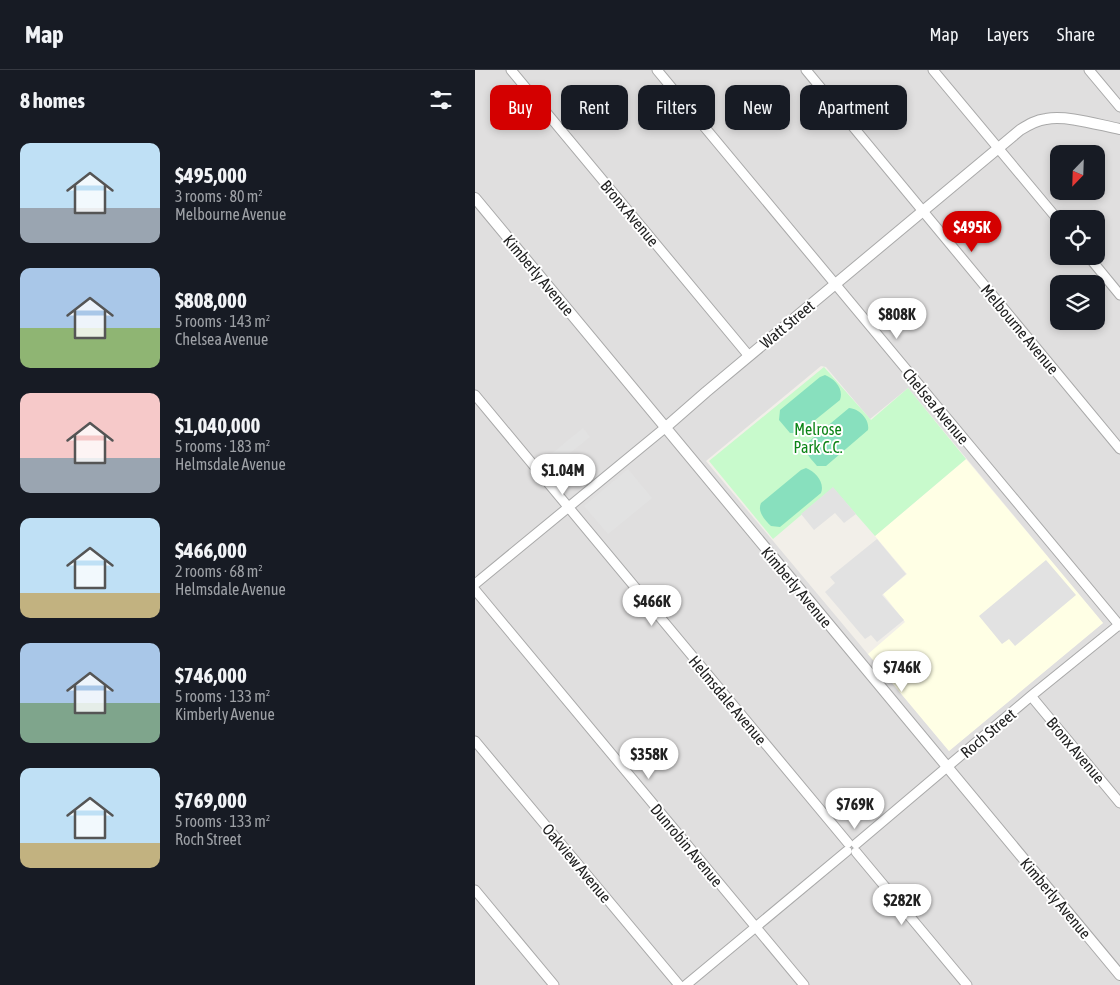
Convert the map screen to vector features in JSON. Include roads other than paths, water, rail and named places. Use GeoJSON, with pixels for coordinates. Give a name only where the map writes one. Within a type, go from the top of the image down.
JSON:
{"type":"FeatureCollection","features":[{"type":"Feature","properties":{"kind":"street","name":"Bronx Avenue"},"geometry":{"type":"LineString","coordinates":[[511,70],[749,356]]}},
{"type":"Feature","properties":{"kind":"street","name":"Chelsea Avenue"},"geometry":{"type":"LineString","coordinates":[[657,70],[1120,625]]}},
{"type":"Feature","properties":{"kind":"street","name":"Melbourne Avenue"},"geometry":{"type":"LineString","coordinates":[[806,70],[1120,450]]}},
{"type":"Feature","properties":{"kind":"street"},"geometry":{"type":"LineString","coordinates":[[933,70],[1050,210]]}},
{"type":"Feature","properties":{"kind":"street"},"geometry":{"type":"LineString","coordinates":[[1089,70],[1120,107]]}},
{"type":"Feature","properties":{"kind":"street","name":"Watt Street"},"geometry":{"type":"LineString","coordinates":[[475,584],[666,427],[1020,130],[1047,118],[1065,119],[1120,129]]}},
{"type":"Feature","properties":{"kind":"street","name":"Kimberly Avenue"},"geometry":{"type":"LineString","coordinates":[[475,198],[1120,975]]}},
{"type":"Feature","properties":{"kind":"street"},"geometry":{"type":"LineString","coordinates":[[1095,265],[1120,295]]}},
{"type":"Feature","properties":{"kind":"street","name":"Helmsdale Avenue"},"geometry":{"type":"LineString","coordinates":[[475,395],[967,985]]}},
{"type":"Feature","properties":{"kind":"street","name":"Dunrobin Avenue"},"geometry":{"type":"LineString","coordinates":[[475,590],[804,985]]}},
{"type":"Feature","properties":{"kind":"street","name":"Roch Street"},"geometry":{"type":"LineString","coordinates":[[687,985],[1031,696],[1120,625]]}},
{"type":"Feature","properties":{"kind":"street","name":"Bronx Avenue"},"geometry":{"type":"LineString","coordinates":[[1031,696],[1120,803]]}},
{"type":"Feature","properties":{"kind":"street","name":"Oakview Avenue"},"geometry":{"type":"LineString","coordinates":[[475,741],[679,985]]}},
{"type":"Feature","properties":{"kind":"street"},"geometry":{"type":"LineString","coordinates":[[475,890],[554,985]]}},
{"type":"Feature","properties":{"kind":"park label","name":"Melrose Park C.C."},"geometry":{"type":"Point","coordinates":[818,438]}}]}
